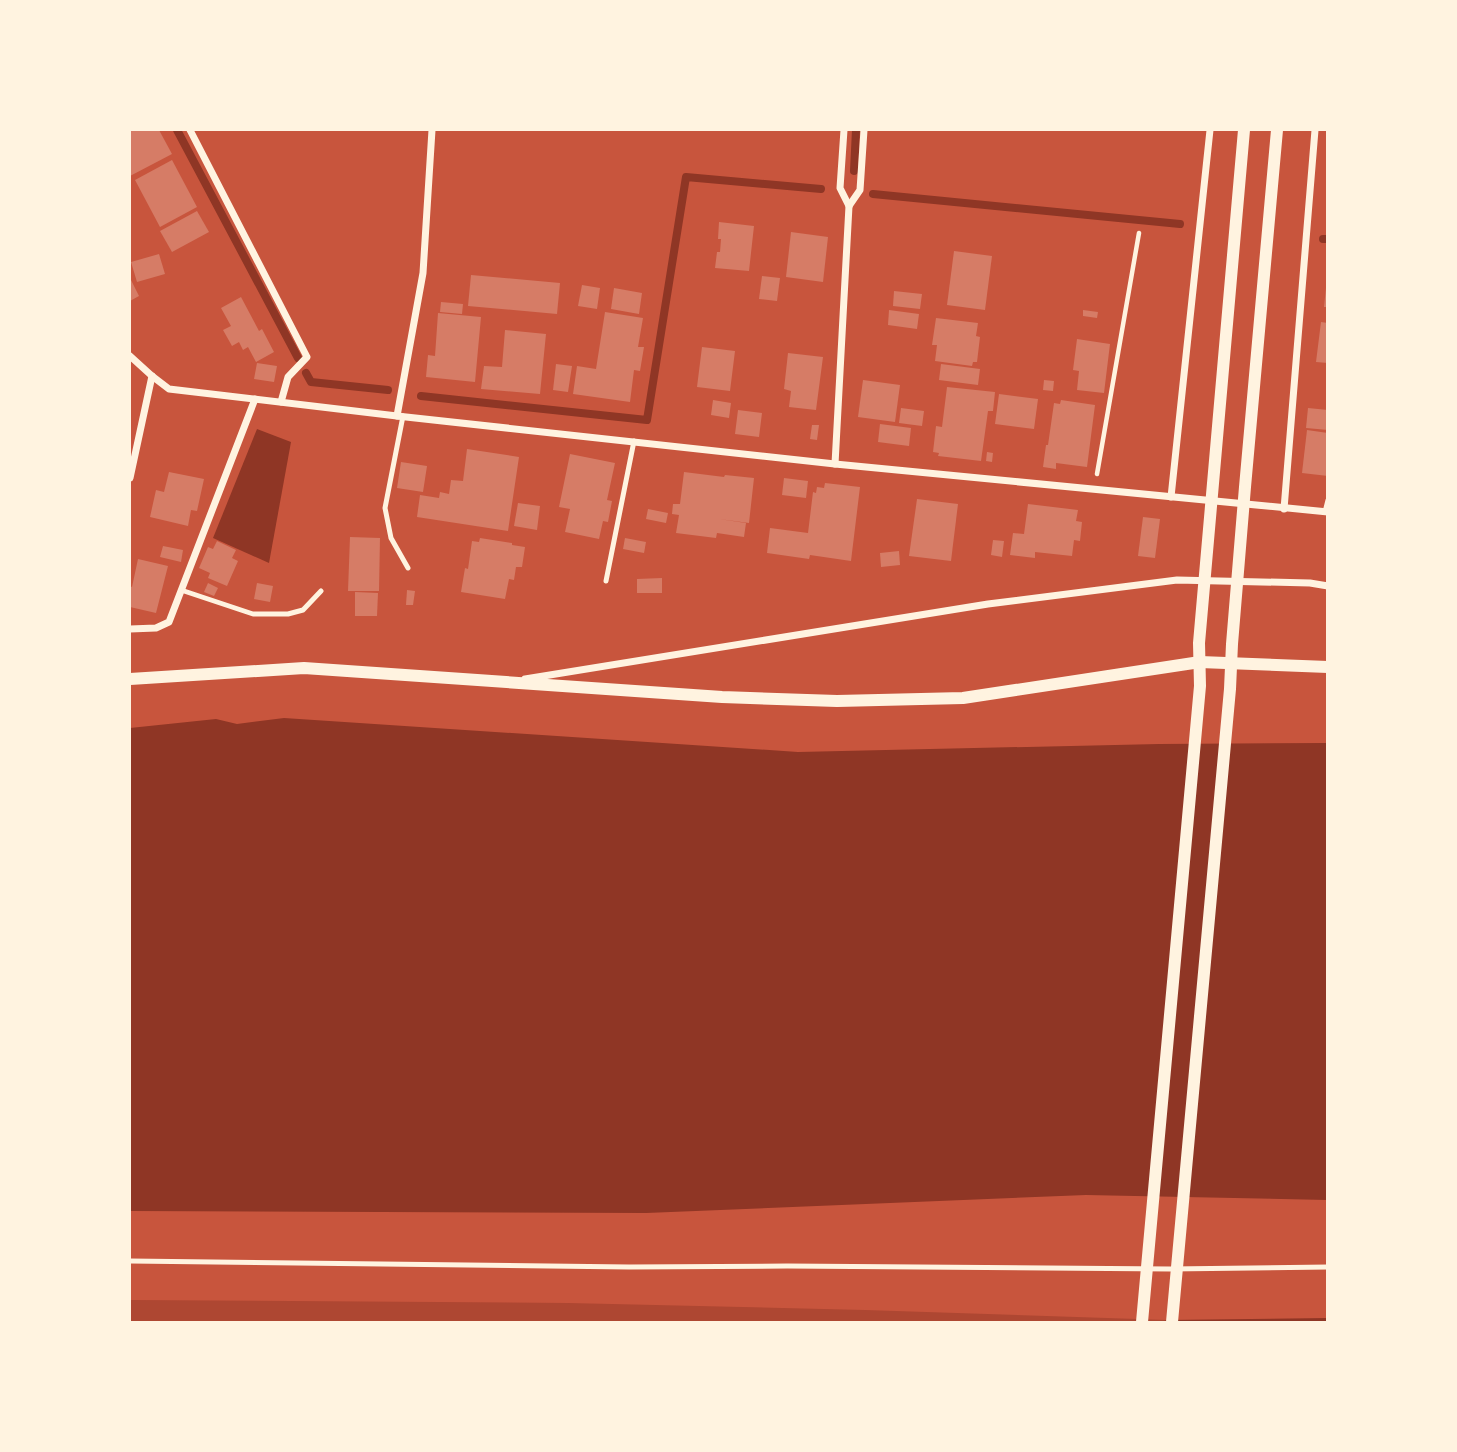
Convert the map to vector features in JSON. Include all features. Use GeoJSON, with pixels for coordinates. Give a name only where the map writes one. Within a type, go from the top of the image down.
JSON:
{"type":"FeatureCollection","features":[{"type":"Feature","properties":{"kind":"street"},"geometry":{"type":"LineString","coordinates":[[190,130],[307,357],[288,377],[281,402]]}},
{"type":"Feature","properties":{"kind":"street"},"geometry":{"type":"LineString","coordinates":[[400,416],[423,273],[432,130]]}},
{"type":"Feature","properties":{"kind":"street"},"geometry":{"type":"LineString","coordinates":[[835,464],[849,206],[840,188],[844,130]]}},
{"type":"Feature","properties":{"kind":"street"},"geometry":{"type":"LineString","coordinates":[[849,206],[860,190],[864,130]]}},
{"type":"Feature","properties":{"kind":"street"},"geometry":{"type":"LineString","coordinates":[[1171,497],[1210,130]]}},
{"type":"Feature","properties":{"kind":"street"},"geometry":{"type":"LineString","coordinates":[[1142,1322],[1200,686],[1199,643],[1244,130]]}},
{"type":"Feature","properties":{"kind":"street"},"geometry":{"type":"LineString","coordinates":[[1172,1322],[1230,689],[1277,130]]}},
{"type":"Feature","properties":{"kind":"street"},"geometry":{"type":"LineString","coordinates":[[1284,509],[1315,130]]}},
{"type":"Feature","properties":{"kind":"street"},"geometry":{"type":"LineString","coordinates":[[130,356],[169,388],[835,464],[1326,512]]}},
{"type":"Feature","properties":{"kind":"street"},"geometry":{"type":"LineString","coordinates":[[130,478],[152,376]]}},
{"type":"Feature","properties":{"kind":"street"},"geometry":{"type":"LineString","coordinates":[[130,629],[156,628],[169,622],[255,399]]}},
{"type":"Feature","properties":{"kind":"street"},"geometry":{"type":"LineString","coordinates":[[511,682],[988,604],[1177,580],[1310,583],[1328,586]]}},
{"type":"Feature","properties":{"kind":"street"},"geometry":{"type":"LineString","coordinates":[[130,679],[304,668],[722,697],[837,701],[963,698],[1200,662],[1328,667]]}},
{"type":"Feature","properties":{"kind":"lane"},"geometry":{"type":"LineString","coordinates":[[400,416],[385,508],[391,538],[408,568]]}},
{"type":"Feature","properties":{"kind":"lane"},"geometry":{"type":"LineString","coordinates":[[606,581],[634,442]]}},
{"type":"Feature","properties":{"kind":"lane"},"geometry":{"type":"LineString","coordinates":[[1326,512],[1328,500]]}},
{"type":"Feature","properties":{"kind":"lane"},"geometry":{"type":"LineString","coordinates":[[181,590],[253,614],[288,614],[303,610],[321,591]]}},
{"type":"Feature","properties":{"kind":"lane"},"geometry":{"type":"LineString","coordinates":[[130,1261],[629,1267],[1328,1267]]}},
{"type":"Feature","properties":{"kind":"path"},"geometry":{"type":"LineString","coordinates":[[1095,489],[1139,233]]}},
{"type":"Feature","properties":{"kind":"shaded area"},"geometry":{"type":"Polygon","coordinates":[[[257,429],[291,442],[269,563],[213,538],[257,429]]]}},
{"type":"Feature","properties":{"kind":"shaded area"},"geometry":{"type":"Polygon","coordinates":[[[284,718],[798,752],[1327,743],[1327,1200],[1086,1195],[646,1213],[130,1211],[130,728],[216,719],[237,724],[284,718]]]}},
{"type":"Feature","properties":{"kind":"shaded area"},"geometry":{"type":"Polygon","coordinates":[[[130,1300],[568,1303],[1167,1320],[130,1322],[130,1300]]]}},
{"type":"Feature","properties":{"kind":"shaded area"},"geometry":{"type":"Polygon","coordinates":[[[1328,1318],[1327,1322],[1160,1322],[1167,1320],[1328,1318]]]}},
{"type":"Feature","properties":{"kind":"building"},"geometry":{"type":"Polygon","coordinates":[[[130,130],[159,130],[172,154],[130,176],[130,130]]]}},
{"type":"Feature","properties":{"kind":"building"},"geometry":{"type":"Polygon","coordinates":[[[172,160],[197,207],[160,227],[135,180],[172,160]]]}},
{"type":"Feature","properties":{"kind":"building"},"geometry":{"type":"Polygon","coordinates":[[[197,211],[209,232],[172,252],[160,231],[197,211]]]}},
{"type":"Feature","properties":{"kind":"building"},"geometry":{"type":"Polygon","coordinates":[[[719,222],[754,226],[749,271],[715,268],[717,252],[720,252],[719,222]]]}},
{"type":"Feature","properties":{"kind":"building"},"geometry":{"type":"Polygon","coordinates":[[[791,232],[828,237],[823,282],[786,277],[791,232]]]}},
{"type":"Feature","properties":{"kind":"building"},"geometry":{"type":"Polygon","coordinates":[[[954,251],[992,256],[985,310],[947,305],[954,251]]]}},
{"type":"Feature","properties":{"kind":"building"},"geometry":{"type":"Polygon","coordinates":[[[159,254],[165,274],[137,282],[131,262],[159,254]]]}},
{"type":"Feature","properties":{"kind":"building"},"geometry":{"type":"Polygon","coordinates":[[[471,275],[560,283],[557,314],[468,306],[471,275]]]}},
{"type":"Feature","properties":{"kind":"building"},"geometry":{"type":"Polygon","coordinates":[[[762,276],[780,278],[777,301],[759,299],[762,276]]]}},
{"type":"Feature","properties":{"kind":"building"},"geometry":{"type":"Polygon","coordinates":[[[130,278],[139,296],[130,301],[130,278]]]}},
{"type":"Feature","properties":{"kind":"building"},"geometry":{"type":"Polygon","coordinates":[[[582,285],[600,288],[597,309],[578,306],[582,285]]]}},
{"type":"Feature","properties":{"kind":"building"},"geometry":{"type":"Polygon","coordinates":[[[614,288],[642,293],[639,314],[611,309],[614,288]]]}},
{"type":"Feature","properties":{"kind":"building"},"geometry":{"type":"Polygon","coordinates":[[[1326,288],[1328,307],[1324,307],[1326,288]]]}},
{"type":"Feature","properties":{"kind":"building"},"geometry":{"type":"Polygon","coordinates":[[[894,291],[922,294],[920,309],[893,306],[894,291]]]}},
{"type":"Feature","properties":{"kind":"building"},"geometry":{"type":"Polygon","coordinates":[[[241,297],[274,352],[256,362],[248,347],[243,350],[239,342],[232,346],[223,330],[231,326],[221,308],[241,297]]]}},
{"type":"Feature","properties":{"kind":"building"},"geometry":{"type":"Polygon","coordinates":[[[441,302],[463,304],[462,314],[440,312],[441,302]]]}},
{"type":"Feature","properties":{"kind":"building"},"geometry":{"type":"Polygon","coordinates":[[[889,310],[919,314],[917,329],[888,325],[889,310]]]}},
{"type":"Feature","properties":{"kind":"building"},"geometry":{"type":"Polygon","coordinates":[[[1083,310],[1098,312],[1097,318],[1083,316],[1083,310]]]}},
{"type":"Feature","properties":{"kind":"building"},"geometry":{"type":"Polygon","coordinates":[[[605,312],[643,318],[638,347],[644,347],[640,371],[634,370],[630,402],[573,394],[577,366],[596,369],[605,312]]]}},
{"type":"Feature","properties":{"kind":"building"},"geometry":{"type":"Polygon","coordinates":[[[438,313],[481,317],[475,382],[426,377],[428,355],[435,356],[438,313]]]}},
{"type":"Feature","properties":{"kind":"building"},"geometry":{"type":"Polygon","coordinates":[[[936,318],[978,323],[976,336],[980,337],[977,362],[973,362],[972,366],[935,361],[937,345],[932,345],[936,318]]]}},
{"type":"Feature","properties":{"kind":"building"},"geometry":{"type":"Polygon","coordinates":[[[1321,322],[1328,323],[1328,363],[1316,362],[1321,322]]]}},
{"type":"Feature","properties":{"kind":"building"},"geometry":{"type":"Polygon","coordinates":[[[505,330],[546,334],[540,394],[481,389],[484,366],[502,367],[505,330]]]}},
{"type":"Feature","properties":{"kind":"building"},"geometry":{"type":"Polygon","coordinates":[[[1077,339],[1110,344],[1104,393],[1077,390],[1079,371],[1073,370],[1077,339]]]}},
{"type":"Feature","properties":{"kind":"building"},"geometry":{"type":"Polygon","coordinates":[[[702,347],[735,351],[730,391],[697,387],[702,347]]]}},
{"type":"Feature","properties":{"kind":"building"},"geometry":{"type":"Polygon","coordinates":[[[788,353],[823,357],[816,410],[789,407],[791,391],[784,389],[788,353]]]}},
{"type":"Feature","properties":{"kind":"building"},"geometry":{"type":"Polygon","coordinates":[[[257,363],[277,366],[274,382],[254,379],[257,363]]]}},
{"type":"Feature","properties":{"kind":"building"},"geometry":{"type":"Polygon","coordinates":[[[556,364],[572,366],[568,392],[553,390],[556,364]]]}},
{"type":"Feature","properties":{"kind":"building"},"geometry":{"type":"Polygon","coordinates":[[[941,364],[980,369],[978,385],[939,380],[941,364]]]}},
{"type":"Feature","properties":{"kind":"building"},"geometry":{"type":"Polygon","coordinates":[[[863,380],[900,385],[895,422],[858,417],[863,380]]]}},
{"type":"Feature","properties":{"kind":"building"},"geometry":{"type":"Polygon","coordinates":[[[1044,380],[1054,381],[1053,391],[1043,390],[1044,380]]]}},
{"type":"Feature","properties":{"kind":"building"},"geometry":{"type":"Polygon","coordinates":[[[947,387],[995,392],[993,411],[988,411],[981,461],[938,456],[939,453],[933,452],[936,426],[942,427],[947,387]]]}},
{"type":"Feature","properties":{"kind":"building"},"geometry":{"type":"Polygon","coordinates":[[[999,394],[1038,399],[1034,429],[995,424],[999,394]]]}},
{"type":"Feature","properties":{"kind":"building"},"geometry":{"type":"Polygon","coordinates":[[[713,400],[731,403],[729,418],[711,415],[713,400]]]}},
{"type":"Feature","properties":{"kind":"building"},"geometry":{"type":"Polygon","coordinates":[[[1061,400],[1095,405],[1087,467],[1056,463],[1056,469],[1043,467],[1054,403],[1060,404],[1061,400]]]}},
{"type":"Feature","properties":{"kind":"building"},"geometry":{"type":"Polygon","coordinates":[[[901,408],[924,411],[922,426],[899,423],[901,408]]]}},
{"type":"Feature","properties":{"kind":"building"},"geometry":{"type":"Polygon","coordinates":[[[1308,408],[1328,410],[1328,430],[1306,428],[1308,408]]]}},
{"type":"Feature","properties":{"kind":"building"},"geometry":{"type":"Polygon","coordinates":[[[738,410],[762,413],[759,437],[735,434],[738,410]]]}},
{"type":"Feature","properties":{"kind":"building"},"geometry":{"type":"Polygon","coordinates":[[[880,424],[911,428],[909,446],[878,442],[880,424]]]}},
{"type":"Feature","properties":{"kind":"building"},"geometry":{"type":"Polygon","coordinates":[[[812,425],[819,425],[817,440],[810,439],[812,425]]]}},
{"type":"Feature","properties":{"kind":"building"},"geometry":{"type":"Polygon","coordinates":[[[1307,430],[1328,433],[1328,476],[1302,473],[1307,430]]]}},
{"type":"Feature","properties":{"kind":"building"},"geometry":{"type":"Polygon","coordinates":[[[467,449],[519,457],[508,531],[417,517],[420,495],[439,498],[440,492],[449,494],[451,480],[463,481],[467,449]]]}},
{"type":"Feature","properties":{"kind":"building"},"geometry":{"type":"Polygon","coordinates":[[[987,452],[993,453],[992,462],[986,461],[987,452]]]}},
{"type":"Feature","properties":{"kind":"building"},"geometry":{"type":"Polygon","coordinates":[[[570,454],[615,463],[607,500],[612,501],[608,522],[603,521],[599,539],[565,532],[570,509],[559,507],[570,454]]]}},
{"type":"Feature","properties":{"kind":"building"},"geometry":{"type":"Polygon","coordinates":[[[401,462],[427,466],[423,492],[397,488],[401,462]]]}},
{"type":"Feature","properties":{"kind":"building"},"geometry":{"type":"Polygon","coordinates":[[[169,472],[204,479],[197,511],[191,510],[188,526],[150,517],[156,490],[164,492],[169,472]]]}},
{"type":"Feature","properties":{"kind":"building"},"geometry":{"type":"Polygon","coordinates":[[[684,472],[754,478],[749,523],[719,519],[746,523],[744,537],[717,533],[716,538],[676,533],[679,515],[672,514],[673,504],[680,504],[684,472]]]}},
{"type":"Feature","properties":{"kind":"building"},"geometry":{"type":"Polygon","coordinates":[[[784,478],[808,481],[806,498],[782,495],[784,478]]]}},
{"type":"Feature","properties":{"kind":"building"},"geometry":{"type":"Polygon","coordinates":[[[825,483],[860,487],[851,561],[767,553],[770,528],[808,533],[813,492],[816,493],[817,487],[824,488],[825,483]]]}},
{"type":"Feature","properties":{"kind":"building"},"geometry":{"type":"Polygon","coordinates":[[[917,499],[958,504],[951,561],[909,556],[917,499]]]}},
{"type":"Feature","properties":{"kind":"building"},"geometry":{"type":"Polygon","coordinates":[[[518,503],[540,506],[537,530],[514,526],[518,503]]]}},
{"type":"Feature","properties":{"kind":"building"},"geometry":{"type":"Polygon","coordinates":[[[1028,504],[1078,510],[1076,521],[1082,522],[1080,541],[1074,540],[1072,556],[1035,552],[1035,558],[1010,555],[1013,533],[1024,534],[1028,504]]]}},
{"type":"Feature","properties":{"kind":"building"},"geometry":{"type":"Polygon","coordinates":[[[648,509],[668,513],[666,523],[646,519],[648,509]]]}},
{"type":"Feature","properties":{"kind":"building"},"geometry":{"type":"Polygon","coordinates":[[[1143,517],[1160,519],[1155,558],[1138,556],[1143,517]]]}},
{"type":"Feature","properties":{"kind":"building"},"geometry":{"type":"Polygon","coordinates":[[[350,537],[380,538],[379,591],[348,591],[350,537]]]}},
{"type":"Feature","properties":{"kind":"building"},"geometry":{"type":"Polygon","coordinates":[[[480,538],[525,547],[522,567],[516,567],[514,580],[509,579],[505,599],[461,592],[472,541],[479,542],[480,538]]]}},
{"type":"Feature","properties":{"kind":"building"},"geometry":{"type":"Polygon","coordinates":[[[625,538],[646,542],[644,553],[623,549],[625,538]]]}},
{"type":"Feature","properties":{"kind":"building"},"geometry":{"type":"Polygon","coordinates":[[[993,540],[1004,541],[1002,557],[991,555],[993,540]]]}},
{"type":"Feature","properties":{"kind":"building"},"geometry":{"type":"Polygon","coordinates":[[[217,541],[236,550],[232,558],[238,561],[227,586],[208,578],[210,573],[199,568],[208,547],[213,549],[217,541]]]}},
{"type":"Feature","properties":{"kind":"building"},"geometry":{"type":"Polygon","coordinates":[[[163,546],[183,550],[181,562],[160,557],[163,546]]]}},
{"type":"Feature","properties":{"kind":"building"},"geometry":{"type":"Polygon","coordinates":[[[899,551],[900,565],[881,567],[880,553],[899,551]]]}},
{"type":"Feature","properties":{"kind":"building"},"geometry":{"type":"Polygon","coordinates":[[[138,559],[168,566],[156,613],[130,607],[130,586],[132,587],[138,559]]]}},
{"type":"Feature","properties":{"kind":"building"},"geometry":{"type":"Polygon","coordinates":[[[662,578],[662,593],[637,593],[637,579],[662,578]]]}},
{"type":"Feature","properties":{"kind":"building"},"geometry":{"type":"Polygon","coordinates":[[[208,583],[218,588],[214,596],[204,592],[208,583]]]}},
{"type":"Feature","properties":{"kind":"building"},"geometry":{"type":"Polygon","coordinates":[[[257,583],[273,586],[270,602],[254,599],[257,583]]]}},
{"type":"Feature","properties":{"kind":"building"},"geometry":{"type":"Polygon","coordinates":[[[407,590],[415,591],[413,605],[406,605],[407,590]]]}},
{"type":"Feature","properties":{"kind":"building"},"geometry":{"type":"Polygon","coordinates":[[[355,592],[378,593],[377,616],[355,616],[355,592]]]}},
{"type":"Feature","properties":{"kind":"waterway"},"geometry":{"type":"LineString","coordinates":[[177,130],[298,358]]}},
{"type":"Feature","properties":{"kind":"waterway"},"geometry":{"type":"LineString","coordinates":[[854,171],[856,130]]}},
{"type":"Feature","properties":{"kind":"waterway"},"geometry":{"type":"LineString","coordinates":[[421,396],[647,420],[686,177],[821,189]]}},
{"type":"Feature","properties":{"kind":"waterway"},"geometry":{"type":"LineString","coordinates":[[873,194],[1180,224]]}},
{"type":"Feature","properties":{"kind":"waterway"},"geometry":{"type":"LineString","coordinates":[[1323,239],[1328,239]]}},
{"type":"Feature","properties":{"kind":"waterway"},"geometry":{"type":"LineString","coordinates":[[306,373],[311,382],[388,390]]}}]}
